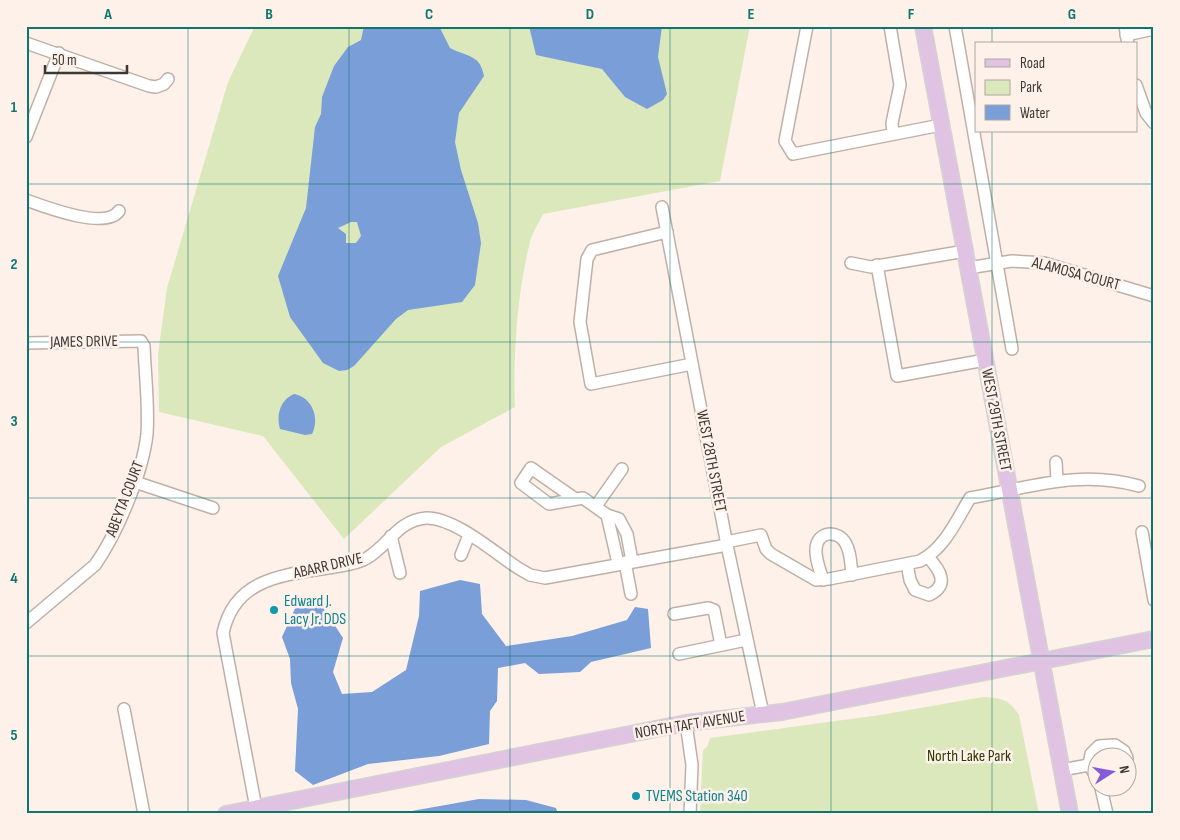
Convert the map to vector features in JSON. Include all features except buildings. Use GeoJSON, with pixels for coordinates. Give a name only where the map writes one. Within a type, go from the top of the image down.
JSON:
{"type":"FeatureCollection","features":[{"type":"Feature","properties":{"kind":"main road","name":"WEST 29TH STREET"},"geometry":{"type":"LineString","coordinates":[[923,26],[1070,814]]}},
{"type":"Feature","properties":{"kind":"main road","name":"NORTH TAFT AVENUE"},"geometry":{"type":"LineString","coordinates":[[226,814],[686,723],[762,714],[1154,639]]}},
{"type":"Feature","properties":{"kind":"street"},"geometry":{"type":"LineString","coordinates":[[807,26],[785,141],[788,149],[793,154],[941,125]]}},
{"type":"Feature","properties":{"kind":"street"},"geometry":{"type":"LineString","coordinates":[[890,26],[900,85],[892,123],[893,134]]}},
{"type":"Feature","properties":{"kind":"street"},"geometry":{"type":"LineString","coordinates":[[955,26],[1012,349]]}},
{"type":"Feature","properties":{"kind":"street"},"geometry":{"type":"LineString","coordinates":[[1126,35],[1154,29]]}},
{"type":"Feature","properties":{"kind":"street"},"geometry":{"type":"LineString","coordinates":[[26,43],[149,86],[156,87],[164,84],[168,79]]}},
{"type":"Feature","properties":{"kind":"street"},"geometry":{"type":"LineString","coordinates":[[26,137],[59,53]]}},
{"type":"Feature","properties":{"kind":"street"},"geometry":{"type":"LineString","coordinates":[[1138,91],[1146,113],[1154,123]]}},
{"type":"Feature","properties":{"kind":"street"},"geometry":{"type":"LineString","coordinates":[[26,200],[61,211],[96,218],[112,217],[120,211]]}},
{"type":"Feature","properties":{"kind":"street","name":"WEST 28TH STREET"},"geometry":{"type":"LineString","coordinates":[[662,207],[726,544],[762,714]]}},
{"type":"Feature","properties":{"kind":"street"},"geometry":{"type":"LineString","coordinates":[[667,232],[592,250],[587,259],[580,322],[591,384],[692,364]]}},
{"type":"Feature","properties":{"kind":"street"},"geometry":{"type":"LineString","coordinates":[[851,263],[877,265],[965,251]]}},
{"type":"Feature","properties":{"kind":"street","name":"ALAMOSA COURT"},"geometry":{"type":"LineString","coordinates":[[968,268],[1027,261],[1044,263],[1154,296]]}},
{"type":"Feature","properties":{"kind":"street"},"geometry":{"type":"LineString","coordinates":[[877,265],[897,376],[985,360]]}},
{"type":"Feature","properties":{"kind":"street","name":"JAMES DRIVE"},"geometry":{"type":"LineString","coordinates":[[26,343],[141,341]]}},
{"type":"Feature","properties":{"kind":"street","name":"ABEYTA COURT"},"geometry":{"type":"LineString","coordinates":[[26,623],[94,565],[118,523],[135,482],[145,447],[148,419],[144,346],[141,341]]}},
{"type":"Feature","properties":{"kind":"street"},"geometry":{"type":"LineString","coordinates":[[1056,462],[1057,480]]}},
{"type":"Feature","properties":{"kind":"street"},"geometry":{"type":"LineString","coordinates":[[596,506],[622,469]]}},
{"type":"Feature","properties":{"kind":"street"},"geometry":{"type":"LineString","coordinates":[[852,575],[845,543],[836,534],[830,533],[821,537],[816,542],[815,551],[822,580],[852,575],[907,564],[934,554],[945,540],[970,498],[1057,480],[1102,478],[1139,486]]}},
{"type":"Feature","properties":{"kind":"street"},"geometry":{"type":"LineString","coordinates":[[135,482],[213,508]]}},
{"type":"Feature","properties":{"kind":"street"},"geometry":{"type":"LineString","coordinates":[[574,498],[583,498],[608,516],[625,562],[631,594]]}},
{"type":"Feature","properties":{"kind":"street","name":"ABARR DRIVE"},"geometry":{"type":"LineString","coordinates":[[256,808],[223,633],[228,616],[244,594],[260,582],[355,563],[366,558],[407,524],[425,518],[448,522],[535,577],[550,577],[726,544],[761,535],[766,549],[771,554],[816,580],[822,580]]}},
{"type":"Feature","properties":{"kind":"street"},"geometry":{"type":"LineString","coordinates":[[1142,532],[1154,600]]}},
{"type":"Feature","properties":{"kind":"street"},"geometry":{"type":"LineString","coordinates":[[461,555],[469,535]]}},
{"type":"Feature","properties":{"kind":"street"},"geometry":{"type":"LineString","coordinates":[[391,536],[400,573]]}},
{"type":"Feature","properties":{"kind":"street"},"geometry":{"type":"LineString","coordinates":[[907,564],[910,580],[915,590],[929,595],[940,587],[942,580],[941,572],[928,557]]}},
{"type":"Feature","properties":{"kind":"street"},"geometry":{"type":"LineString","coordinates":[[674,614],[708,608],[714,610],[721,645]]}},
{"type":"Feature","properties":{"kind":"street"},"geometry":{"type":"LineString","coordinates":[[679,654],[746,640]]}},
{"type":"Feature","properties":{"kind":"street"},"geometry":{"type":"LineString","coordinates":[[124,709],[144,814]]}},
{"type":"Feature","properties":{"kind":"street"},"geometry":{"type":"LineString","coordinates":[[686,723],[692,765],[690,814]]}},
{"type":"Feature","properties":{"kind":"street"},"geometry":{"type":"LineString","coordinates":[[1099,748],[1104,744],[1121,748]]}},
{"type":"Feature","properties":{"kind":"street"},"geometry":{"type":"LineString","coordinates":[[1062,770],[1088,765]]}},
{"type":"Feature","properties":{"kind":"street"},"geometry":{"type":"LineString","coordinates":[[1103,798],[1106,814]]}},
{"type":"Feature","properties":{"kind":"green space"},"geometry":{"type":"Polygon","coordinates":[[[255,26],[750,26],[720,181],[543,214],[531,239],[522,282],[515,345],[515,407],[441,447],[344,539],[263,436],[159,412],[158,354],[167,288],[228,82],[255,26]]]}},
{"type":"Feature","properties":{"kind":"green space","name":"North Lake Park"},"geometry":{"type":"Polygon","coordinates":[[[983,697],[1004,700],[1019,715],[1039,814],[700,814],[703,750],[707,747],[710,738],[880,715],[983,697]]]}},
{"type":"Feature","properties":{"kind":"water"},"geometry":{"type":"Polygon","coordinates":[[[364,26],[439,26],[450,48],[472,57],[482,69],[484,76],[459,113],[455,142],[461,170],[478,223],[481,243],[475,285],[462,302],[408,310],[396,319],[354,366],[347,370],[339,371],[323,363],[290,317],[278,276],[306,208],[315,127],[321,114],[322,97],[334,66],[348,47],[361,40],[364,26]],[[351,222],[338,228],[346,234],[346,243],[356,243],[361,236],[357,222],[351,222]]]}},
{"type":"Feature","properties":{"kind":"water"},"geometry":{"type":"Polygon","coordinates":[[[529,26],[662,26],[658,57],[667,94],[663,100],[647,109],[625,97],[602,69],[536,55],[529,26]]]}},
{"type":"Feature","properties":{"kind":"water"},"geometry":{"type":"Polygon","coordinates":[[[294,394],[306,399],[313,409],[315,421],[312,434],[305,435],[280,429],[280,408],[285,400],[294,394]]]}},
{"type":"Feature","properties":{"kind":"water"},"geometry":{"type":"Polygon","coordinates":[[[460,580],[480,584],[482,614],[506,646],[572,636],[627,620],[635,607],[648,609],[651,648],[591,662],[580,672],[539,674],[525,663],[498,668],[497,701],[490,711],[489,744],[439,756],[368,764],[313,785],[295,771],[298,709],[291,683],[290,659],[282,637],[298,602],[319,601],[343,638],[333,672],[342,694],[372,692],[406,670],[419,616],[420,591],[460,580]]]}},
{"type":"Feature","properties":{"kind":"water"},"geometry":{"type":"Polygon","coordinates":[[[479,799],[526,800],[556,808],[558,814],[395,814],[479,799]]]}},
{"type":"Feature","properties":{"kind":"place","name":"Edward J. Lacy Jr. DDS"},"geometry":{"type":"Point","coordinates":[274,610]}},
{"type":"Feature","properties":{"kind":"place","name":"TVEMS Station 340"},"geometry":{"type":"Point","coordinates":[636,796]}}]}
